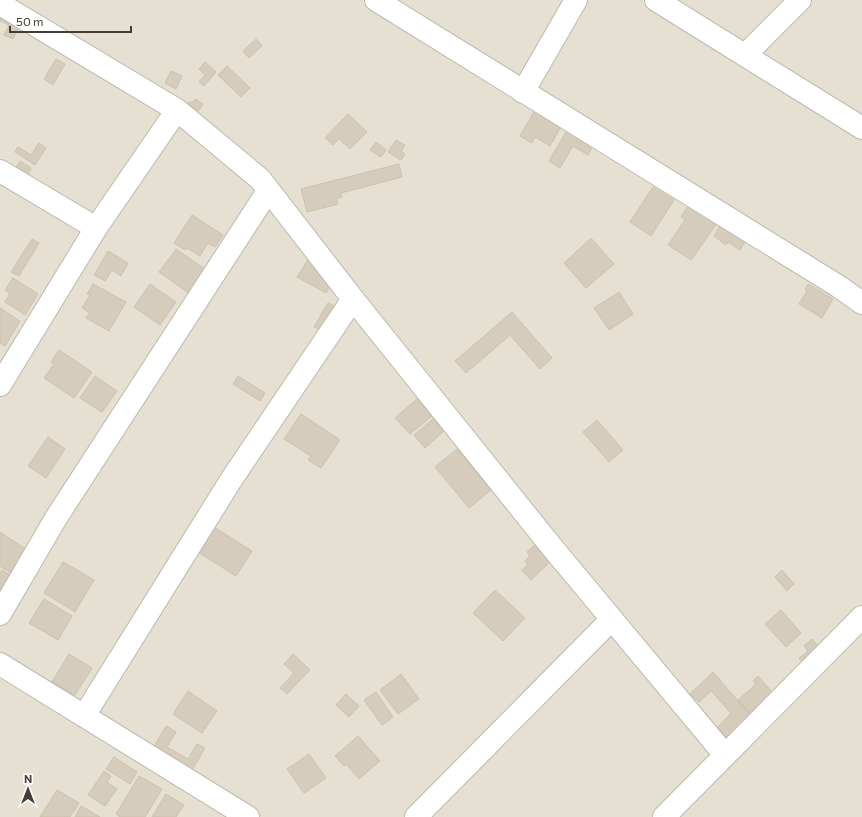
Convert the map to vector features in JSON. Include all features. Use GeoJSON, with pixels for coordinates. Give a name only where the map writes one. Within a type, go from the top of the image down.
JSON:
{"type":"FeatureCollection","features":[{"type":"Feature","properties":{"kind":"street"},"geometry":{"type":"LineString","coordinates":[[376,0],[838,286],[862,303]]}},
{"type":"Feature","properties":{"kind":"street"},"geometry":{"type":"LineString","coordinates":[[523,92],[576,0]]}},
{"type":"Feature","properties":{"kind":"street"},"geometry":{"type":"LineString","coordinates":[[656,0],[862,128]]}},
{"type":"Feature","properties":{"kind":"street"},"geometry":{"type":"LineString","coordinates":[[745,55],[800,0]]}},
{"type":"Feature","properties":{"kind":"street"},"geometry":{"type":"LineString","coordinates":[[0,4],[177,110],[260,179],[353,299],[551,546],[725,755]]}},
{"type":"Feature","properties":{"kind":"street"},"geometry":{"type":"LineString","coordinates":[[0,385],[96,228],[177,110]]}},
{"type":"Feature","properties":{"kind":"street"},"geometry":{"type":"LineString","coordinates":[[0,171],[96,228]]}},
{"type":"Feature","properties":{"kind":"street"},"geometry":{"type":"LineString","coordinates":[[0,614],[56,518],[268,191]]}},
{"type":"Feature","properties":{"kind":"street"},"geometry":{"type":"LineString","coordinates":[[84,716],[231,480],[353,299]]}},
{"type":"Feature","properties":{"kind":"street"},"geometry":{"type":"LineString","coordinates":[[664,817],[862,617]]}},
{"type":"Feature","properties":{"kind":"street"},"geometry":{"type":"LineString","coordinates":[[416,817],[612,619]]}},
{"type":"Feature","properties":{"kind":"street"},"geometry":{"type":"LineString","coordinates":[[0,664],[248,817]]}},
{"type":"Feature","properties":{"kind":"shaded area"},"geometry":{"type":"Polygon","coordinates":[[[0,0],[862,0],[862,817],[0,817],[0,0]]]}},
{"type":"Feature","properties":{"kind":"building"},"geometry":{"type":"Polygon","coordinates":[[[0,10],[22,22],[13,39],[4,35],[9,25],[0,21],[0,10]]]}},
{"type":"Feature","properties":{"kind":"building"},"geometry":{"type":"Polygon","coordinates":[[[256,39],[262,46],[249,58],[243,51],[256,39]]]}},
{"type":"Feature","properties":{"kind":"building"},"geometry":{"type":"Polygon","coordinates":[[[56,59],[65,64],[53,85],[44,79],[56,59]]]}},
{"type":"Feature","properties":{"kind":"building"},"geometry":{"type":"Polygon","coordinates":[[[205,62],[216,72],[204,86],[199,82],[205,75],[199,69],[205,62]]]}},
{"type":"Feature","properties":{"kind":"building"},"geometry":{"type":"Polygon","coordinates":[[[227,66],[250,88],[241,97],[218,75],[227,66]]]}},
{"type":"Feature","properties":{"kind":"building"},"geometry":{"type":"Polygon","coordinates":[[[171,71],[182,76],[176,89],[165,83],[171,71]]]}},
{"type":"Feature","properties":{"kind":"building"},"geometry":{"type":"Polygon","coordinates":[[[195,99],[203,104],[196,114],[186,107],[190,101],[192,103],[195,99]]]}},
{"type":"Feature","properties":{"kind":"building"},"geometry":{"type":"Polygon","coordinates":[[[535,110],[562,125],[550,146],[535,137],[532,143],[520,136],[535,110]]]}},
{"type":"Feature","properties":{"kind":"building"},"geometry":{"type":"Polygon","coordinates":[[[348,114],[367,132],[350,149],[339,139],[333,145],[325,138],[348,114]]]}},
{"type":"Feature","properties":{"kind":"building"},"geometry":{"type":"Polygon","coordinates":[[[569,127],[595,142],[588,155],[573,146],[560,168],[549,161],[569,127]]]}},
{"type":"Feature","properties":{"kind":"building"},"geometry":{"type":"Polygon","coordinates":[[[396,140],[405,145],[401,151],[405,154],[401,160],[388,152],[396,140]]]}},
{"type":"Feature","properties":{"kind":"building"},"geometry":{"type":"Polygon","coordinates":[[[376,142],[386,150],[381,157],[370,150],[376,142]]]}},
{"type":"Feature","properties":{"kind":"building"},"geometry":{"type":"Polygon","coordinates":[[[39,143],[46,148],[35,165],[15,152],[18,147],[31,155],[39,143]]]}},
{"type":"Feature","properties":{"kind":"building"},"geometry":{"type":"Polygon","coordinates":[[[20,161],[31,168],[28,174],[16,167],[20,161]]]}},
{"type":"Feature","properties":{"kind":"building"},"geometry":{"type":"Polygon","coordinates":[[[399,164],[402,177],[341,193],[342,197],[337,198],[338,204],[307,212],[301,189],[399,164]]]}},
{"type":"Feature","properties":{"kind":"building"},"geometry":{"type":"Polygon","coordinates":[[[653,187],[674,200],[651,236],[630,222],[653,187]]]}},
{"type":"Feature","properties":{"kind":"building"},"geometry":{"type":"Polygon","coordinates":[[[690,203],[718,222],[691,260],[668,245],[685,220],[681,217],[690,203]]]}},
{"type":"Feature","properties":{"kind":"building"},"geometry":{"type":"Polygon","coordinates":[[[192,215],[223,235],[215,247],[208,243],[200,256],[187,248],[185,250],[174,243],[192,215]]]}},
{"type":"Feature","properties":{"kind":"building"},"geometry":{"type":"Polygon","coordinates":[[[720,226],[745,242],[740,250],[728,242],[726,245],[714,236],[720,226]]]}},
{"type":"Feature","properties":{"kind":"building"},"geometry":{"type":"Polygon","coordinates":[[[591,238],[614,264],[586,288],[564,263],[591,238]]]}},
{"type":"Feature","properties":{"kind":"building"},"geometry":{"type":"Polygon","coordinates":[[[32,239],[39,243],[19,276],[11,272],[32,239]]]}},
{"type":"Feature","properties":{"kind":"building"},"geometry":{"type":"Polygon","coordinates":[[[176,249],[206,270],[190,294],[159,272],[176,249]]]}},
{"type":"Feature","properties":{"kind":"building"},"geometry":{"type":"Polygon","coordinates":[[[108,251],[128,263],[121,276],[112,270],[105,281],[94,275],[108,251]]]}},
{"type":"Feature","properties":{"kind":"building"},"geometry":{"type":"Polygon","coordinates":[[[309,258],[332,282],[326,293],[297,277],[309,258]]]}},
{"type":"Feature","properties":{"kind":"building"},"geometry":{"type":"Polygon","coordinates":[[[13,278],[38,294],[25,315],[5,302],[10,294],[5,290],[13,278]]]}},
{"type":"Feature","properties":{"kind":"building"},"geometry":{"type":"Polygon","coordinates":[[[93,284],[126,302],[109,331],[86,318],[90,313],[82,308],[90,295],[87,294],[93,284]]]}},
{"type":"Feature","properties":{"kind":"building"},"geometry":{"type":"Polygon","coordinates":[[[150,284],[176,302],[160,325],[134,307],[150,284]]]}},
{"type":"Feature","properties":{"kind":"building"},"geometry":{"type":"Polygon","coordinates":[[[808,284],[833,299],[822,318],[799,304],[807,291],[805,289],[808,284]]]}},
{"type":"Feature","properties":{"kind":"building"},"geometry":{"type":"Polygon","coordinates":[[[619,292],[633,314],[609,330],[594,308],[619,292]]]}},
{"type":"Feature","properties":{"kind":"building"},"geometry":{"type":"Polygon","coordinates":[[[328,303],[334,306],[320,330],[314,327],[328,303]]]}},
{"type":"Feature","properties":{"kind":"building"},"geometry":{"type":"Polygon","coordinates":[[[0,308],[20,321],[5,346],[0,343],[0,308]]]}},
{"type":"Feature","properties":{"kind":"building"},"geometry":{"type":"Polygon","coordinates":[[[512,312],[552,358],[540,369],[510,335],[466,373],[455,361],[512,312]]]}},
{"type":"Feature","properties":{"kind":"building"},"geometry":{"type":"Polygon","coordinates":[[[59,350],[92,372],[74,398],[44,378],[54,364],[51,362],[59,350]]]}},
{"type":"Feature","properties":{"kind":"building"},"geometry":{"type":"Polygon","coordinates":[[[95,376],[117,391],[102,412],[80,398],[95,376]]]}},
{"type":"Feature","properties":{"kind":"building"},"geometry":{"type":"Polygon","coordinates":[[[238,376],[265,393],[260,401],[233,384],[238,376]]]}},
{"type":"Feature","properties":{"kind":"building"},"geometry":{"type":"Polygon","coordinates":[[[417,399],[432,416],[410,434],[395,418],[417,399]]]}},
{"type":"Feature","properties":{"kind":"building"},"geometry":{"type":"Polygon","coordinates":[[[301,414],[340,440],[321,468],[308,460],[311,456],[284,439],[301,414]]]}},
{"type":"Feature","properties":{"kind":"building"},"geometry":{"type":"Polygon","coordinates":[[[433,419],[444,431],[425,448],[414,435],[433,419]]]}},
{"type":"Feature","properties":{"kind":"building"},"geometry":{"type":"Polygon","coordinates":[[[597,420],[623,450],[609,462],[583,432],[597,420]]]}},
{"type":"Feature","properties":{"kind":"building"},"geometry":{"type":"Polygon","coordinates":[[[48,437],[65,449],[46,478],[28,466],[48,437]]]}},
{"type":"Feature","properties":{"kind":"building"},"geometry":{"type":"Polygon","coordinates":[[[457,449],[491,490],[469,508],[435,467],[457,449]]]}},
{"type":"Feature","properties":{"kind":"building"},"geometry":{"type":"Polygon","coordinates":[[[209,524],[252,551],[236,576],[193,549],[209,524]]]}},
{"type":"Feature","properties":{"kind":"building"},"geometry":{"type":"Polygon","coordinates":[[[0,532],[30,552],[14,575],[0,566],[0,532]]]}},
{"type":"Feature","properties":{"kind":"building"},"geometry":{"type":"Polygon","coordinates":[[[538,541],[554,558],[531,580],[522,570],[528,565],[525,561],[530,556],[527,552],[538,541]]]}},
{"type":"Feature","properties":{"kind":"building"},"geometry":{"type":"Polygon","coordinates":[[[63,562],[94,580],[75,612],[44,593],[63,562]]]}},
{"type":"Feature","properties":{"kind":"building"},"geometry":{"type":"Polygon","coordinates":[[[2,570],[13,577],[0,596],[0,574],[2,570]]]}},
{"type":"Feature","properties":{"kind":"building"},"geometry":{"type":"Polygon","coordinates":[[[782,570],[794,584],[787,591],[775,577],[782,570]]]}},
{"type":"Feature","properties":{"kind":"building"},"geometry":{"type":"Polygon","coordinates":[[[495,590],[525,618],[503,641],[473,613],[495,590]]]}},
{"type":"Feature","properties":{"kind":"building"},"geometry":{"type":"Polygon","coordinates":[[[44,599],[72,616],[58,640],[29,623],[44,599]]]}},
{"type":"Feature","properties":{"kind":"building"},"geometry":{"type":"Polygon","coordinates":[[[781,610],[801,633],[786,647],[765,624],[781,610]]]}},
{"type":"Feature","properties":{"kind":"building"},"geometry":{"type":"Polygon","coordinates":[[[812,639],[821,649],[804,664],[799,658],[808,651],[804,646],[812,639]]]}},
{"type":"Feature","properties":{"kind":"building"},"geometry":{"type":"Polygon","coordinates":[[[69,654],[92,668],[75,695],[52,682],[69,654]]]}},
{"type":"Feature","properties":{"kind":"building"},"geometry":{"type":"Polygon","coordinates":[[[293,654],[310,670],[287,694],[280,688],[294,673],[284,664],[293,654]]]}},
{"type":"Feature","properties":{"kind":"building"},"geometry":{"type":"Polygon","coordinates":[[[713,672],[750,715],[728,738],[717,728],[731,713],[711,691],[699,702],[690,694],[713,672]]]}},
{"type":"Feature","properties":{"kind":"building"},"geometry":{"type":"Polygon","coordinates":[[[401,674],[419,699],[398,714],[380,690],[401,674]]]}},
{"type":"Feature","properties":{"kind":"building"},"geometry":{"type":"Polygon","coordinates":[[[758,676],[773,693],[750,714],[738,700],[756,684],[753,681],[758,676]]]}},
{"type":"Feature","properties":{"kind":"building"},"geometry":{"type":"Polygon","coordinates":[[[188,691],[217,711],[202,733],[173,714],[188,691]]]}},
{"type":"Feature","properties":{"kind":"building"},"geometry":{"type":"Polygon","coordinates":[[[376,692],[393,717],[382,725],[364,700],[376,692]]]}},
{"type":"Feature","properties":{"kind":"building"},"geometry":{"type":"Polygon","coordinates":[[[346,694],[359,706],[349,717],[336,705],[346,694]]]}},
{"type":"Feature","properties":{"kind":"building"},"geometry":{"type":"Polygon","coordinates":[[[166,726],[176,732],[167,747],[188,759],[197,744],[205,748],[189,775],[150,753],[166,726]]]}},
{"type":"Feature","properties":{"kind":"building"},"geometry":{"type":"Polygon","coordinates":[[[358,736],[380,761],[359,779],[346,764],[344,766],[335,756],[358,736]]]}},
{"type":"Feature","properties":{"kind":"building"},"geometry":{"type":"Polygon","coordinates":[[[309,754],[326,778],[304,793],[287,769],[309,754]]]}},
{"type":"Feature","properties":{"kind":"building"},"geometry":{"type":"Polygon","coordinates":[[[114,757],[137,772],[130,784],[106,769],[114,757]]]}},
{"type":"Feature","properties":{"kind":"building"},"geometry":{"type":"Polygon","coordinates":[[[104,771],[111,776],[107,782],[117,789],[105,806],[88,795],[104,771]]]}},
{"type":"Feature","properties":{"kind":"building"},"geometry":{"type":"Polygon","coordinates":[[[139,776],[162,789],[145,817],[120,817],[116,814],[139,776]]]}},
{"type":"Feature","properties":{"kind":"building"},"geometry":{"type":"Polygon","coordinates":[[[57,790],[79,803],[70,817],[40,817],[57,790]]]}},
{"type":"Feature","properties":{"kind":"building"},"geometry":{"type":"Polygon","coordinates":[[[166,794],[184,805],[176,817],[152,817],[166,794]]]}},
{"type":"Feature","properties":{"kind":"building"},"geometry":{"type":"Polygon","coordinates":[[[81,806],[100,817],[75,817],[81,806]]]}}]}
